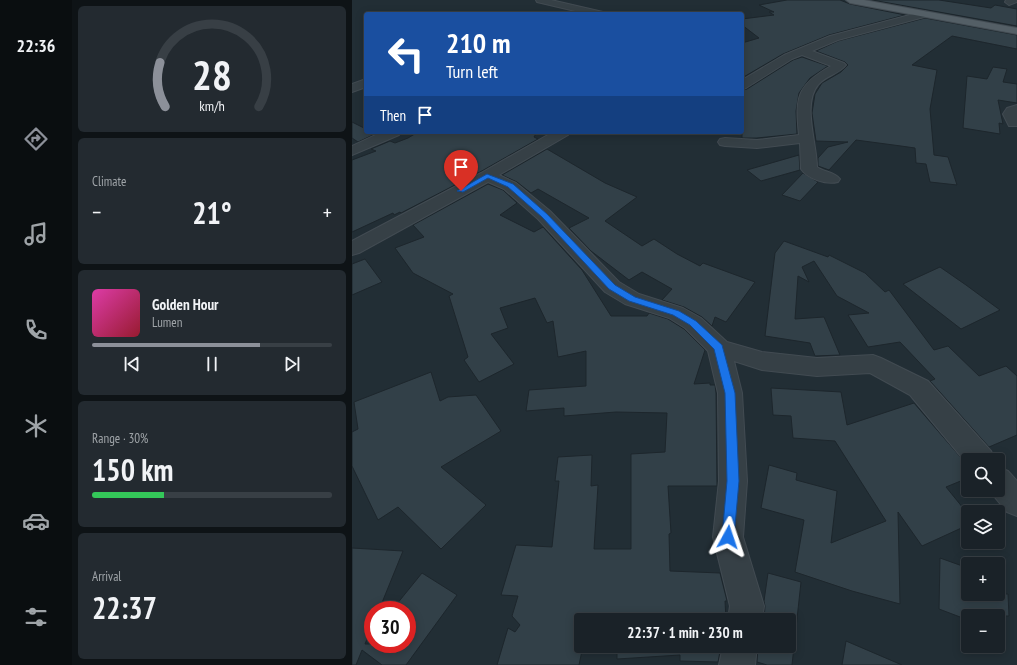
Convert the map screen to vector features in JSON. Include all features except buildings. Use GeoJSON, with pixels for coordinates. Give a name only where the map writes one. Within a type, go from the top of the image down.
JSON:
{"type":"FeatureCollection","features":[{"type":"Feature","properties":{"kind":"main road"},"geometry":{"type":"LineString","coordinates":[[850,0],[1017,30]]}},
{"type":"Feature","properties":{"kind":"main road"},"geometry":{"type":"LineString","coordinates":[[859,0],[1017,30]]}},
{"type":"Feature","properties":{"kind":"street"},"geometry":{"type":"LineString","coordinates":[[540,0],[592,12]]}},
{"type":"Feature","properties":{"kind":"street"},"geometry":{"type":"LineString","coordinates":[[545,12],[564,5]]}},
{"type":"Feature","properties":{"kind":"street"},"geometry":{"type":"LineString","coordinates":[[744,85],[788,57],[802,51],[847,34],[925,14]]}},
{"type":"Feature","properties":{"kind":"street"},"geometry":{"type":"LineString","coordinates":[[802,51],[840,65],[813,82],[808,89],[803,112],[810,154],[810,169],[816,174],[832,179]]}},
{"type":"Feature","properties":{"kind":"street"},"geometry":{"type":"LineString","coordinates":[[352,88],[364,84]]}},
{"type":"Feature","properties":{"kind":"street"},"geometry":{"type":"LineString","coordinates":[[1014,123],[1010,114],[1012,111],[1017,109]]}},
{"type":"Feature","properties":{"kind":"street"},"geometry":{"type":"LineString","coordinates":[[352,151],[390,134]]}},
{"type":"Feature","properties":{"kind":"street"},"geometry":{"type":"LineString","coordinates":[[352,249],[487,176],[560,134]]}},
{"type":"Feature","properties":{"kind":"street"},"geometry":{"type":"LineString","coordinates":[[726,142],[757,144],[807,138]]}},
{"type":"Feature","properties":{"kind":"street"},"geometry":{"type":"LineString","coordinates":[[487,176],[510,186],[544,215],[612,287],[632,299],[676,313],[693,323],[719,348],[762,361],[817,367],[873,364],[919,388],[975,453]]}},
{"type":"Feature","properties":{"kind":"street"},"geometry":{"type":"LineString","coordinates":[[719,348],[730,393],[733,481],[728,537],[747,606],[746,613]]}},
{"type":"Feature","properties":{"kind":"street"},"geometry":{"type":"LineString","coordinates":[[1005,488],[1017,502]]}},
{"type":"Feature","properties":{"kind":"street"},"geometry":{"type":"LineString","coordinates":[[737,665],[739,653]]}},
{"type":"Feature","properties":{"kind":"route"},"geometry":{"type":"LineString","coordinates":[[461,191],[487,176],[510,186],[544,215],[612,287],[632,299],[676,313],[693,323],[719,348],[730,393],[733,481],[728,537]]}}]}
